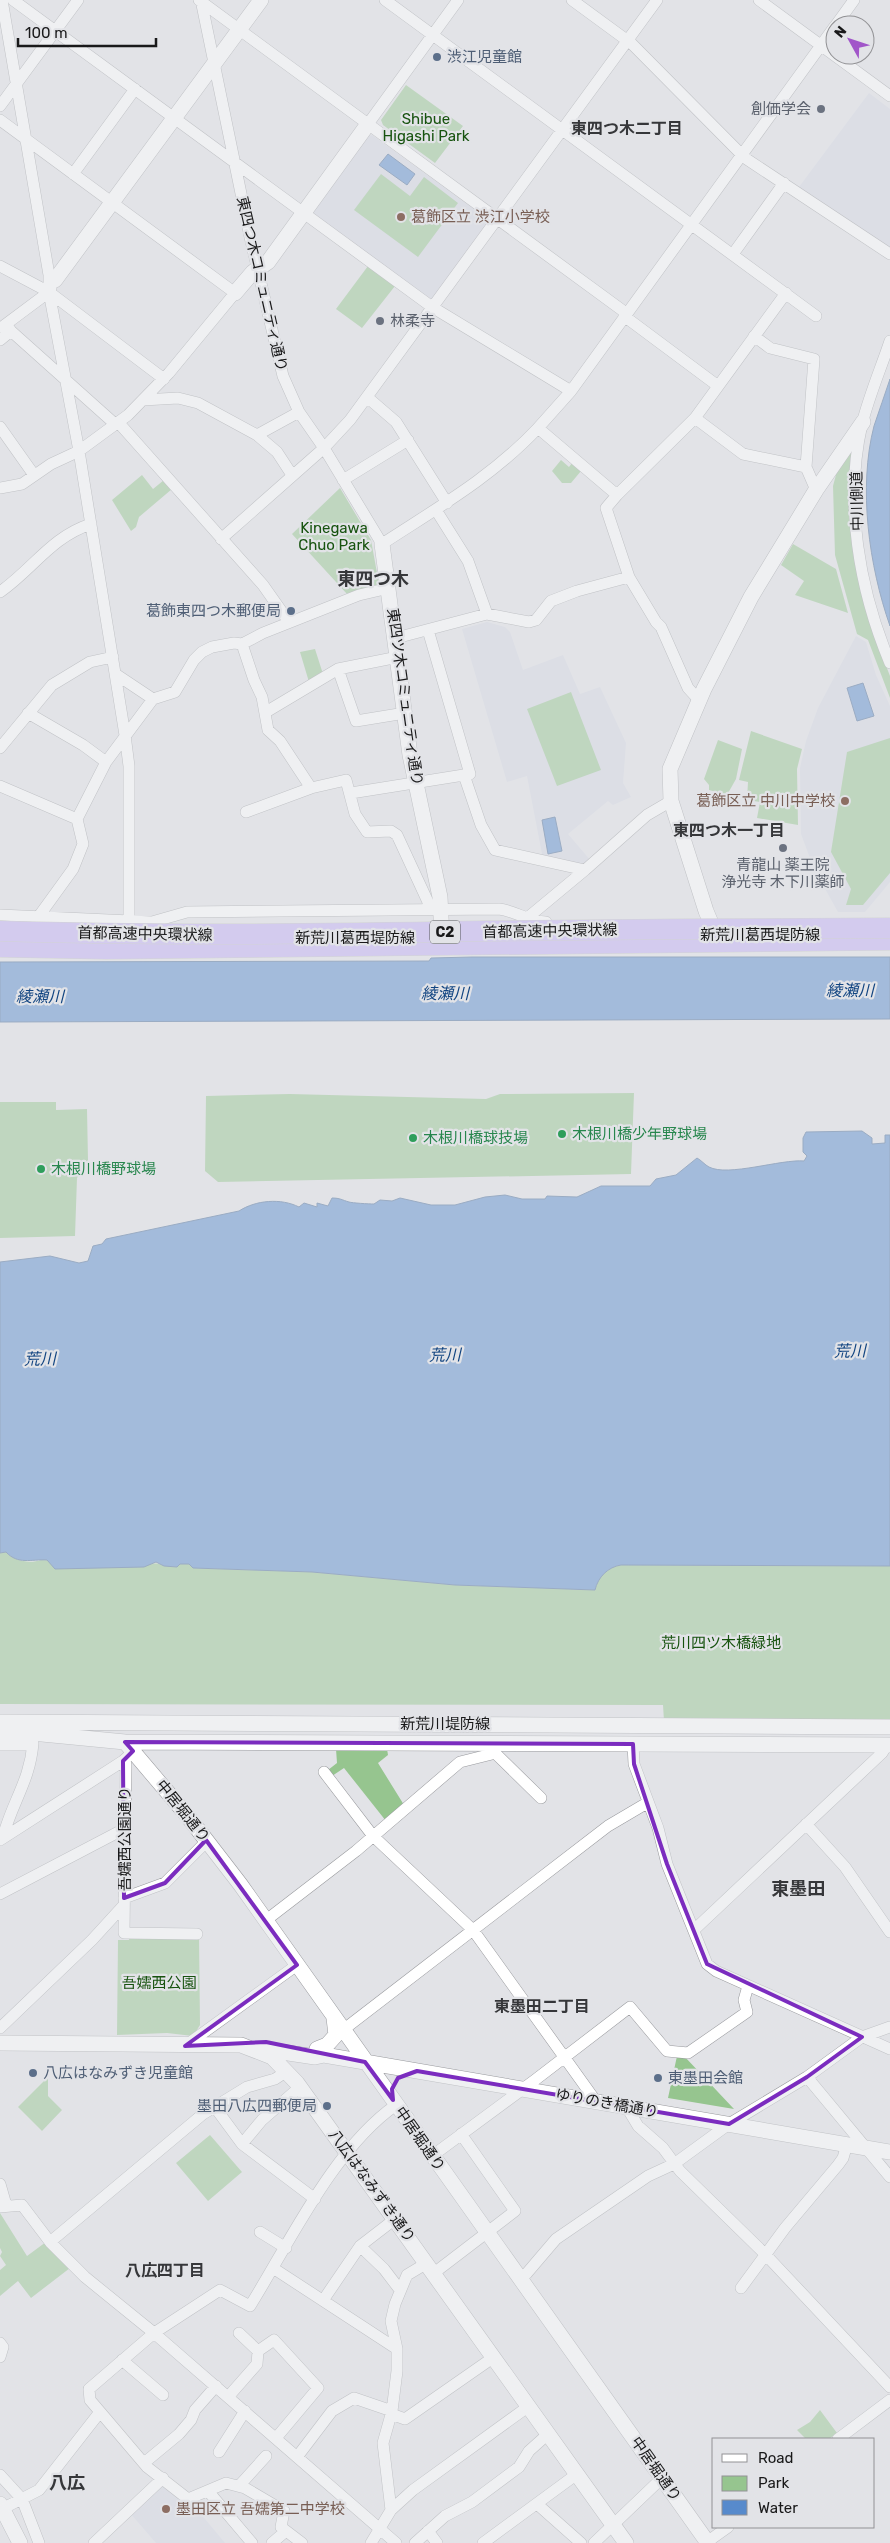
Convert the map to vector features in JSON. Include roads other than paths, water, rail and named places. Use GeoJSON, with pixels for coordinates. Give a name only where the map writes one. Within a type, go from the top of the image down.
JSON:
{"type":"FeatureCollection","features":[{"type":"Feature","properties":{"kind":"highway"},"geometry":{"type":"LineString","coordinates":[[0,923],[127,931]]}},
{"type":"Feature","properties":{"kind":"highway","name":"首都高速中央環状線"},"geometry":{"type":"LineString","coordinates":[[0,931],[345,935],[492,931],[890,928]]}},
{"type":"Feature","properties":{"kind":"highway","name":"首都高速中央環状線"},"geometry":{"type":"LineString","coordinates":[[0,947],[107,949],[890,940]]}},
{"type":"Feature","properties":{"kind":"main road"},"geometry":{"type":"LineString","coordinates":[[52,286],[261,0]]}},
{"type":"Feature","properties":{"kind":"main road"},"geometry":{"type":"LineString","coordinates":[[235,293],[258,268],[268,262],[368,124]]}},
{"type":"Feature","properties":{"kind":"main road"},"geometry":{"type":"LineString","coordinates":[[713,928],[671,801],[670,769],[699,700],[751,597],[816,490],[862,422]]}},
{"type":"Feature","properties":{"kind":"main road","name":"東四ツ木コミュニティ通り"},"geometry":{"type":"LineString","coordinates":[[382,544],[416,783],[432,852],[435,909],[442,938]]}},
{"type":"Feature","properties":{"kind":"main road","name":"新荒川葛西堤防線"},"geometry":{"type":"LineString","coordinates":[[0,936],[127,931],[442,938],[522,937],[713,928],[890,934]]}},
{"type":"Feature","properties":{"kind":"main road","name":"新荒川堤防線"},"geometry":{"type":"LineString","coordinates":[[0,1722],[890,1727]]}},
{"type":"Feature","properties":{"kind":"main road","name":"新荒川堤防線"},"geometry":{"type":"LineString","coordinates":[[0,1730],[105,1740],[127,1751],[633,1744],[888,1745]]}},
{"type":"Feature","properties":{"kind":"main road","name":"新荒川堤防線"},"geometry":{"type":"LineString","coordinates":[[0,1743],[76,1744],[105,1740]]}},
{"type":"Feature","properties":{"kind":"main road","name":"中居堀通り"},"geometry":{"type":"LineString","coordinates":[[127,1751],[207,1841],[708,2542]]}},
{"type":"Feature","properties":{"kind":"main road"},"geometry":{"type":"LineString","coordinates":[[299,2085],[296,2074],[300,2065],[319,2054],[336,2035],[339,2024]]}},
{"type":"Feature","properties":{"kind":"main road","name":"八広はなみずき通り"},"geometry":{"type":"LineString","coordinates":[[0,2044],[241,2045],[264,2052],[287,2071],[299,2085],[626,2543]]}},
{"type":"Feature","properties":{"kind":"main road","name":"ゆりのき橋通り"},"geometry":{"type":"LineString","coordinates":[[241,2045],[319,2054],[890,2152]]}},
{"type":"Feature","properties":{"kind":"main road"},"geometry":{"type":"LineString","coordinates":[[394,2103],[392,2089],[398,2078],[417,2071]]}},
{"type":"Feature","properties":{"kind":"main road"},"geometry":{"type":"LineString","coordinates":[[1,2506],[20,2543]]}},
{"type":"Feature","properties":{"kind":"street"},"geometry":{"type":"LineString","coordinates":[[2,0],[52,286],[65,379],[79,451],[126,735],[130,766],[127,931]]}},
{"type":"Feature","properties":{"kind":"street"},"geometry":{"type":"LineString","coordinates":[[13,0],[432,307],[571,391]]}},
{"type":"Feature","properties":{"kind":"street"},"geometry":{"type":"LineString","coordinates":[[0,106],[78,0]]}},
{"type":"Feature","properties":{"kind":"street"},"geometry":{"type":"LineString","coordinates":[[200,0],[497,219],[718,386]]}},
{"type":"Feature","properties":{"kind":"street","name":"東四つ木コミュニティ通り"},"geometry":{"type":"LineString","coordinates":[[200,0],[282,376],[299,412],[324,448],[382,544]]}},
{"type":"Feature","properties":{"kind":"street"},"geometry":{"type":"LineString","coordinates":[[385,0],[816,316]]}},
{"type":"Feature","properties":{"kind":"street"},"geometry":{"type":"LineString","coordinates":[[368,124],[458,0]]}},
{"type":"Feature","properties":{"kind":"street"},"geometry":{"type":"LineString","coordinates":[[572,0],[627,40],[742,154],[890,254]]}},
{"type":"Feature","properties":{"kind":"street"},"geometry":{"type":"LineString","coordinates":[[221,539],[324,448],[367,397],[657,0]]}},
{"type":"Feature","properties":{"kind":"street"},"geometry":{"type":"LineString","coordinates":[[759,0],[890,96]]}},
{"type":"Feature","properties":{"kind":"street"},"geometry":{"type":"LineString","coordinates":[[844,15],[854,0]]}},
{"type":"Feature","properties":{"kind":"street"},"geometry":{"type":"LineString","coordinates":[[382,544],[472,486],[522,444],[571,391],[825,40]]}},
{"type":"Feature","properties":{"kind":"street"},"geometry":{"type":"LineString","coordinates":[[73,174],[135,89]]}},
{"type":"Feature","properties":{"kind":"street"},"geometry":{"type":"LineString","coordinates":[[0,120],[235,293],[164,379],[117,423],[79,451],[34,475],[22,484],[0,488]]}},
{"type":"Feature","properties":{"kind":"street"},"geometry":{"type":"LineString","coordinates":[[732,254],[784,183]]}},
{"type":"Feature","properties":{"kind":"street"},"geometry":{"type":"LineString","coordinates":[[0,266],[52,286],[164,379]]}},
{"type":"Feature","properties":{"kind":"street"},"geometry":{"type":"LineString","coordinates":[[0,340],[6,328],[52,286]]}},
{"type":"Feature","properties":{"kind":"street"},"geometry":{"type":"LineString","coordinates":[[699,700],[688,688],[661,627],[629,578],[606,508],[695,418],[786,293]]}},
{"type":"Feature","properties":{"kind":"street"},"geometry":{"type":"LineString","coordinates":[[6,328],[117,423],[263,585],[289,622]]}},
{"type":"Feature","properties":{"kind":"street"},"geometry":{"type":"LineString","coordinates":[[754,336],[770,348],[814,359],[806,467],[816,490]]}},
{"type":"Feature","properties":{"kind":"street","name":"中川側道"},"geometry":{"type":"LineString","coordinates":[[890,341],[862,422],[854,474],[857,535],[875,619],[890,663]]}},
{"type":"Feature","properties":{"kind":"street"},"geometry":{"type":"LineString","coordinates":[[367,397],[396,422],[447,503]]}},
{"type":"Feature","properties":{"kind":"street"},"geometry":{"type":"LineString","coordinates":[[143,400],[178,398],[198,403],[257,435],[277,452],[292,475]]}},
{"type":"Feature","properties":{"kind":"street"},"geometry":{"type":"LineString","coordinates":[[257,435],[299,412]]}},
{"type":"Feature","properties":{"kind":"street"},"geometry":{"type":"LineString","coordinates":[[695,418],[743,454],[806,467]]}},
{"type":"Feature","properties":{"kind":"street"},"geometry":{"type":"LineString","coordinates":[[0,427],[34,475]]}},
{"type":"Feature","properties":{"kind":"street"},"geometry":{"type":"LineString","coordinates":[[538,428],[617,495]]}},
{"type":"Feature","properties":{"kind":"street"},"geometry":{"type":"LineString","coordinates":[[343,480],[408,440]]}},
{"type":"Feature","properties":{"kind":"street"},"geometry":{"type":"LineString","coordinates":[[436,510],[468,561],[487,614]]}},
{"type":"Feature","properties":{"kind":"street"},"geometry":{"type":"LineString","coordinates":[[0,592],[20,578],[56,542],[72,530],[90,524]]}},
{"type":"Feature","properties":{"kind":"street"},"geometry":{"type":"LineString","coordinates":[[396,638],[487,614],[529,622],[536,620],[551,601],[629,578]]}},
{"type":"Feature","properties":{"kind":"street"},"geometry":{"type":"LineString","coordinates":[[39,916],[73,869],[83,844],[77,819],[106,762],[153,699],[175,692],[194,660],[202,652],[227,644],[242,644],[289,622],[359,595],[389,588]]}},
{"type":"Feature","properties":{"kind":"street"},"geometry":{"type":"LineString","coordinates":[[350,793],[470,774],[428,630]]}},
{"type":"Feature","properties":{"kind":"street"},"geometry":{"type":"LineString","coordinates":[[242,644],[266,712],[268,730],[280,741],[311,788]]}},
{"type":"Feature","properties":{"kind":"street"},"geometry":{"type":"LineString","coordinates":[[1,745],[52,685],[90,662],[113,656]]}},
{"type":"Feature","properties":{"kind":"street"},"geometry":{"type":"LineString","coordinates":[[266,712],[338,669],[398,658]]}},
{"type":"Feature","properties":{"kind":"street"},"geometry":{"type":"LineString","coordinates":[[338,669],[356,721],[405,713]]}},
{"type":"Feature","properties":{"kind":"street"},"geometry":{"type":"LineString","coordinates":[[117,675],[153,699]]}},
{"type":"Feature","properties":{"kind":"street"},"geometry":{"type":"LineString","coordinates":[[28,713],[83,745],[106,762]]}},
{"type":"Feature","properties":{"kind":"street"},"geometry":{"type":"LineString","coordinates":[[464,775],[481,825],[495,850],[584,870]]}},
{"type":"Feature","properties":{"kind":"street"},"geometry":{"type":"LineString","coordinates":[[246,812],[311,788],[346,780],[355,814],[367,832],[391,831],[397,836],[428,902],[435,909]]}},
{"type":"Feature","properties":{"kind":"street"},"geometry":{"type":"LineString","coordinates":[[0,786],[77,819]]}},
{"type":"Feature","properties":{"kind":"street"},"geometry":{"type":"LineString","coordinates":[[522,937],[523,917],[584,870],[647,814],[671,801]]}},
{"type":"Feature","properties":{"kind":"street"},"geometry":{"type":"LineString","coordinates":[[0,915],[39,916],[127,931],[188,912],[499,909],[538,922],[713,928],[890,920]]}},
{"type":"Feature","properties":{"kind":"street"},"geometry":{"type":"LineString","coordinates":[[2,1839],[7,1820],[29,1771],[32,1743]]}},
{"type":"Feature","properties":{"kind":"street"},"geometry":{"type":"LineString","coordinates":[[633,1744],[634,1764],[658,1828],[667,1864],[694,1930],[701,1954],[707,1964],[716,1971],[748,1986],[890,2049]]}},
{"type":"Feature","properties":{"kind":"street"},"geometry":{"type":"LineString","coordinates":[[694,1930],[882,1753],[888,1745]]}},
{"type":"Feature","properties":{"kind":"street"},"geometry":{"type":"LineString","coordinates":[[493,1747],[541,1798]]}},
{"type":"Feature","properties":{"kind":"street"},"geometry":{"type":"LineString","coordinates":[[265,1921],[373,1836],[460,1762],[492,1754],[493,1747]]}},
{"type":"Feature","properties":{"kind":"street"},"geometry":{"type":"LineString","coordinates":[[2,1839],[127,1751]]}},
{"type":"Feature","properties":{"kind":"street","name":"吾嬬西公園通り"},"geometry":{"type":"LineString","coordinates":[[127,1751],[124,1829],[124,1933],[197,1934]]}},
{"type":"Feature","properties":{"kind":"street"},"geometry":{"type":"LineString","coordinates":[[324,1772],[373,1836],[473,1930],[595,2100]]}},
{"type":"Feature","properties":{"kind":"street"},"geometry":{"type":"LineString","coordinates":[[339,2024],[473,1930],[608,1826],[648,1803]]}},
{"type":"Feature","properties":{"kind":"street"},"geometry":{"type":"LineString","coordinates":[[806,1824],[845,1866],[890,1932]]}},
{"type":"Feature","properties":{"kind":"street"},"geometry":{"type":"LineString","coordinates":[[0,1894],[124,1829]]}},
{"type":"Feature","properties":{"kind":"street"},"geometry":{"type":"LineString","coordinates":[[0,2028],[92,1940],[124,1902],[165,1883],[207,1841]]}},
{"type":"Feature","properties":{"kind":"street"},"geometry":{"type":"LineString","coordinates":[[185,2046],[297,1965]]}},
{"type":"Feature","properties":{"kind":"street"},"geometry":{"type":"LineString","coordinates":[[432,2156],[525,2088],[630,2007],[667,2051],[688,2053],[747,2012],[744,2000],[748,1986]]}},
{"type":"Feature","properties":{"kind":"street"},"geometry":{"type":"LineString","coordinates":[[519,2279],[527,2273],[556,2239],[648,2176],[674,2164],[729,2124],[807,2077],[862,2037],[890,2027]]}},
{"type":"Feature","properties":{"kind":"street"},"geometry":{"type":"LineString","coordinates":[[50,2242],[214,2106],[247,2087],[275,2079],[287,2071]]}},
{"type":"Feature","properties":{"kind":"street"},"geometry":{"type":"LineString","coordinates":[[807,2077],[890,2177]]}},
{"type":"Feature","properties":{"kind":"street"},"geometry":{"type":"LineString","coordinates":[[242,2144],[262,2120],[299,2085]]}},
{"type":"Feature","properties":{"kind":"street"},"geometry":{"type":"LineString","coordinates":[[302,2543],[281,2527],[284,2511],[239,2486],[226,2483],[188,2498],[144,2463],[90,2400],[89,2390],[154,2333],[220,2290],[250,2306],[315,2199],[375,2119],[394,2103]]}},
{"type":"Feature","properties":{"kind":"street"},"geometry":{"type":"LineString","coordinates":[[214,2106],[242,2144],[315,2199]]}},
{"type":"Feature","properties":{"kind":"street"},"geometry":{"type":"LineString","coordinates":[[626,2106],[638,2126],[663,2148],[674,2164],[766,2254],[890,2387]]}},
{"type":"Feature","properties":{"kind":"street"},"geometry":{"type":"LineString","coordinates":[[391,2510],[383,2443],[391,2412],[397,2371],[392,2321],[400,2290],[407,2275],[430,2268],[516,2211],[461,2134]]}},
{"type":"Feature","properties":{"kind":"street"},"geometry":{"type":"LineString","coordinates":[[741,2288],[816,2188],[838,2165],[843,2158],[847,2144]]}},
{"type":"Feature","properties":{"kind":"street"},"geometry":{"type":"LineString","coordinates":[[0,2184],[3,2206],[22,2205],[50,2242],[85,2277],[154,2333],[297,2458],[381,2527],[396,2543]]}},
{"type":"Feature","properties":{"kind":"street"},"geometry":{"type":"LineString","coordinates":[[324,2300],[360,2246],[395,2219]]}},
{"type":"Feature","properties":{"kind":"street"},"geometry":{"type":"LineString","coordinates":[[260,2232],[286,2248]]}},
{"type":"Feature","properties":{"kind":"street"},"geometry":{"type":"LineString","coordinates":[[360,2246],[384,2269],[400,2290]]}},
{"type":"Feature","properties":{"kind":"street"},"geometry":{"type":"LineString","coordinates":[[273,2268],[396,2348]]}},
{"type":"Feature","properties":{"kind":"street"},"geometry":{"type":"LineString","coordinates":[[239,2333],[258,2351]]}},
{"type":"Feature","properties":{"kind":"street"},"geometry":{"type":"LineString","coordinates":[[258,2351],[274,2340],[318,2388],[276,2438]]}},
{"type":"Feature","properties":{"kind":"street"},"geometry":{"type":"LineString","coordinates":[[0,2343],[3,2347],[0,2357]]}},
{"type":"Feature","properties":{"kind":"street"},"geometry":{"type":"LineString","coordinates":[[228,2397],[257,2364],[258,2351]]}},
{"type":"Feature","properties":{"kind":"street"},"geometry":{"type":"LineString","coordinates":[[297,2458],[332,2411],[354,2398],[406,2419],[494,2357]]}},
{"type":"Feature","properties":{"kind":"street"},"geometry":{"type":"LineString","coordinates":[[122,2360],[163,2395]]}},
{"type":"Feature","properties":{"kind":"street"},"geometry":{"type":"LineString","coordinates":[[144,2463],[179,2434],[191,2420],[195,2410],[216,2386]]}},
{"type":"Feature","properties":{"kind":"street"},"geometry":{"type":"LineString","coordinates":[[839,2438],[890,2400]]}},
{"type":"Feature","properties":{"kind":"street"},"geometry":{"type":"LineString","coordinates":[[371,2543],[391,2510],[414,2490],[529,2406]]}},
{"type":"Feature","properties":{"kind":"street"},"geometry":{"type":"LineString","coordinates":[[219,2452],[244,2411]]}},
{"type":"Feature","properties":{"kind":"street"},"geometry":{"type":"LineString","coordinates":[[1,2506],[22,2499],[39,2490],[100,2412]]}},
{"type":"Feature","properties":{"kind":"street"},"geometry":{"type":"LineString","coordinates":[[415,2543],[445,2516],[472,2502],[519,2467],[529,2451],[548,2434]]}},
{"type":"Feature","properties":{"kind":"street"},"geometry":{"type":"LineString","coordinates":[[239,2486],[266,2456]]}},
{"type":"Feature","properties":{"kind":"street"},"geometry":{"type":"LineString","coordinates":[[0,2474],[22,2499],[39,2543]]}},
{"type":"Feature","properties":{"kind":"street"},"geometry":{"type":"LineString","coordinates":[[483,2543],[498,2539],[537,2504],[577,2474]]}},
{"type":"Feature","properties":{"kind":"street"},"geometry":{"type":"LineString","coordinates":[[94,2543],[164,2478]]}},
{"type":"Feature","properties":{"kind":"street"},"geometry":{"type":"LineString","coordinates":[[594,2543],[662,2478]]}},
{"type":"Feature","properties":{"kind":"street"},"geometry":{"type":"LineString","coordinates":[[208,2491],[252,2543]]}},
{"type":"Feature","properties":{"kind":"street"},"geometry":{"type":"LineString","coordinates":[[537,2504],[581,2543]]}},
{"type":"Feature","properties":{"kind":"street"},"geometry":{"type":"LineString","coordinates":[[708,2542],[727,2528]]}},
{"type":"Feature","properties":{"kind":"street"},"geometry":{"type":"LineString","coordinates":[[272,2543],[286,2531]]}},
{"type":"Feature","properties":{"kind":"street"},"geometry":{"type":"LineString","coordinates":[[428,2531],[437,2543]]}},
{"type":"Feature","properties":{"kind":"water"},"geometry":{"type":"Polygon","coordinates":[[[388,154],[415,174],[407,185],[379,165],[388,154]]]}},
{"type":"Feature","properties":{"kind":"water"},"geometry":{"type":"Polygon","coordinates":[[[890,379],[890,626],[871,553],[866,501],[869,450],[874,426],[890,379]]]}},
{"type":"Feature","properties":{"kind":"water"},"geometry":{"type":"Polygon","coordinates":[[[863,683],[874,716],[857,721],[847,688],[863,683]]]}},
{"type":"Feature","properties":{"kind":"water"},"geometry":{"type":"Polygon","coordinates":[[[555,817],[562,851],[548,854],[542,820],[555,817]]]}},
{"type":"Feature","properties":{"kind":"water","name":"綾瀬川"},"geometry":{"type":"Polygon","coordinates":[[[890,957],[890,1019],[0,1022],[0,962],[429,961],[431,958],[890,957]]]}},
{"type":"Feature","properties":{"kind":"water","name":"荒川"},"geometry":{"type":"Polygon","coordinates":[[[862,1131],[872,1138],[872,1144],[885,1143],[885,1135],[890,1135],[890,1566],[621,1565],[604,1573],[598,1581],[595,1590],[455,1585],[312,1572],[193,1568],[189,1564],[180,1564],[177,1567],[164,1566],[156,1562],[144,1567],[55,1569],[47,1560],[20,1560],[15,1559],[6,1552],[0,1553],[0,1262],[50,1256],[79,1263],[88,1261],[93,1246],[102,1244],[106,1239],[239,1211],[253,1204],[277,1201],[299,1207],[304,1203],[317,1207],[317,1203],[328,1206],[332,1198],[374,1204],[380,1200],[392,1201],[400,1198],[431,1205],[455,1205],[485,1197],[505,1195],[522,1199],[545,1199],[547,1196],[577,1197],[601,1186],[650,1186],[656,1179],[676,1175],[697,1158],[709,1167],[718,1170],[804,1161],[807,1156],[803,1152],[803,1138],[806,1132],[862,1131]]]}},
{"type":"Feature","properties":{"kind":"place","name":"渋江児童館"},"geometry":{"type":"Point","coordinates":[437,57]}},
{"type":"Feature","properties":{"kind":"place","name":"創価学会"},"geometry":{"type":"Point","coordinates":[821,109]}},
{"type":"Feature","properties":{"kind":"place","name":"葛飾区立 渋江小学校"},"geometry":{"type":"Point","coordinates":[401,217]}},
{"type":"Feature","properties":{"kind":"place","name":"林柔寺"},"geometry":{"type":"Point","coordinates":[380,321]}},
{"type":"Feature","properties":{"kind":"place","name":"葛飾東四つ木郵便局"},"geometry":{"type":"Point","coordinates":[291,611]}},
{"type":"Feature","properties":{"kind":"place","name":"葛飾区立 中川中学校"},"geometry":{"type":"Point","coordinates":[845,801]}},
{"type":"Feature","properties":{"kind":"place","name":"青龍山 薬王院 浄光寺 木下川薬師"},"geometry":{"type":"Point","coordinates":[783,848]}},
{"type":"Feature","properties":{"kind":"place","name":"木根川橋少年野球場"},"geometry":{"type":"Point","coordinates":[562,1134]}},
{"type":"Feature","properties":{"kind":"place","name":"木根川橋球技場"},"geometry":{"type":"Point","coordinates":[413,1138]}},
{"type":"Feature","properties":{"kind":"place","name":"木根川橋野球場"},"geometry":{"type":"Point","coordinates":[41,1169]}},
{"type":"Feature","properties":{"kind":"place","name":"八広はなみずき児童館"},"geometry":{"type":"Point","coordinates":[33,2073]}},
{"type":"Feature","properties":{"kind":"place","name":"東墨田会館"},"geometry":{"type":"Point","coordinates":[658,2078]}},
{"type":"Feature","properties":{"kind":"place","name":"墨田八広四郵便局"},"geometry":{"type":"Point","coordinates":[327,2106]}},
{"type":"Feature","properties":{"kind":"place","name":"墨田区立 吾嬬第二中学校"},"geometry":{"type":"Point","coordinates":[166,2509]}},
{"type":"Feature","properties":{"kind":"district","name":"東四つ木二丁目"},"geometry":{"type":"Point","coordinates":[627,128]}},
{"type":"Feature","properties":{"kind":"district","name":"東四つ木"},"geometry":{"type":"Point","coordinates":[373,579]}},
{"type":"Feature","properties":{"kind":"district","name":"東四つ木一丁目"},"geometry":{"type":"Point","coordinates":[729,830]}},
{"type":"Feature","properties":{"kind":"district","name":"東墨田"},"geometry":{"type":"Point","coordinates":[798,1889]}},
{"type":"Feature","properties":{"kind":"district","name":"東墨田二丁目"},"geometry":{"type":"Point","coordinates":[542,2006]}},
{"type":"Feature","properties":{"kind":"district","name":"八広四丁目"},"geometry":{"type":"Point","coordinates":[165,2270]}},
{"type":"Feature","properties":{"kind":"district","name":"八広"},"geometry":{"type":"Point","coordinates":[67,2483]}},
{"type":"Feature","properties":{"kind":"park label","name":"Shibue Higashi Park"},"geometry":{"type":"Point","coordinates":[426,128]}},
{"type":"Feature","properties":{"kind":"park label","name":"Kinegawa Chuo Park"},"geometry":{"type":"Point","coordinates":[334,536]}},
{"type":"Feature","properties":{"kind":"park label","name":"荒川四ツ木橋緑地"},"geometry":{"type":"Point","coordinates":[721,1643]}},
{"type":"Feature","properties":{"kind":"park label","name":"吾嬬西公園"},"geometry":{"type":"Point","coordinates":[159,1983]}}]}
